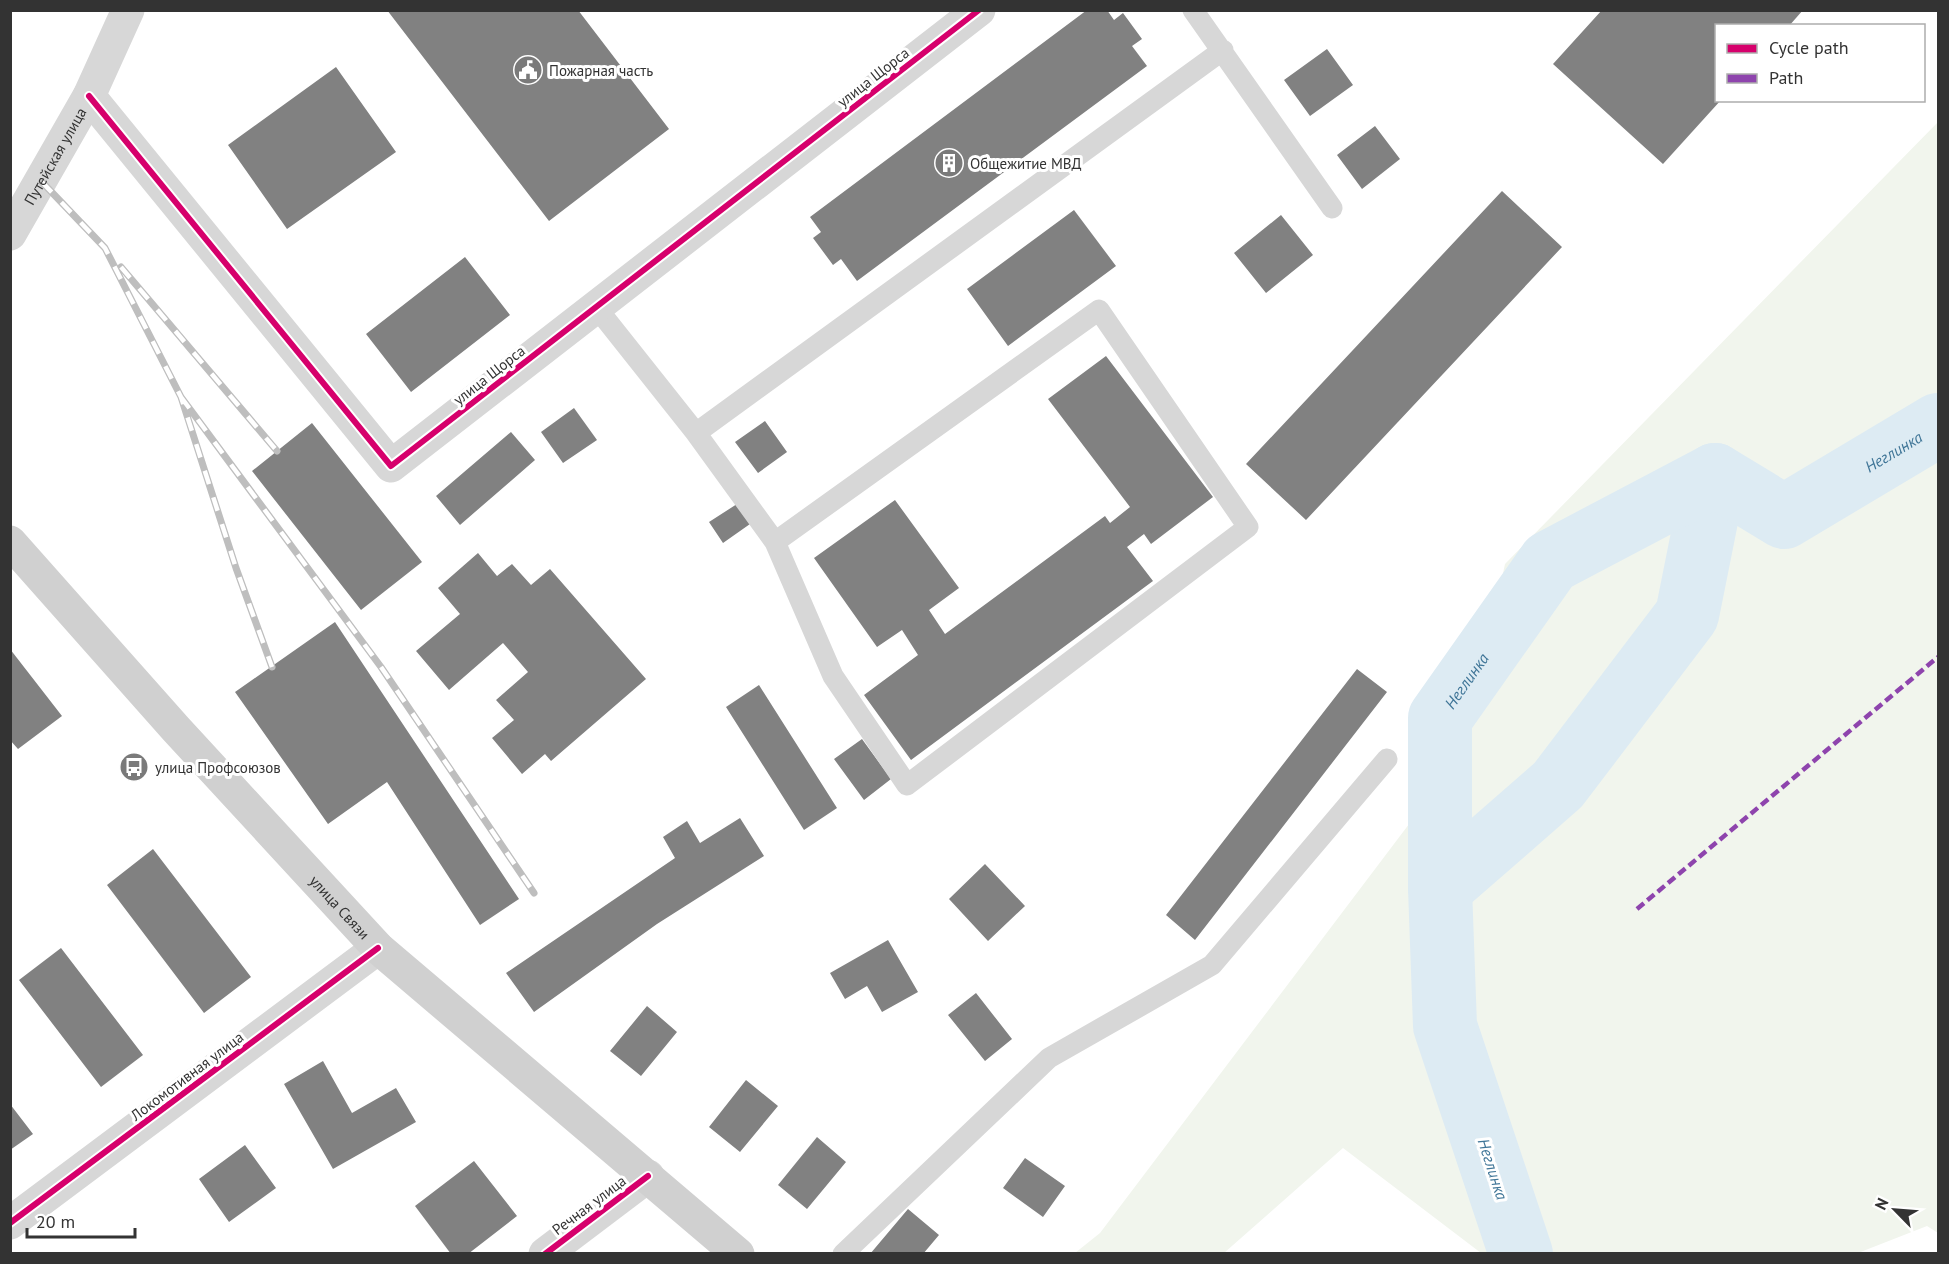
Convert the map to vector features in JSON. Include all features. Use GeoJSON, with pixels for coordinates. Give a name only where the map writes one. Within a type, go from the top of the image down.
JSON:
{"type":"FeatureCollection","features":[{"type":"Feature","properties":{"kind":"main road","name":"улица Связи"},"geometry":{"type":"LineString","coordinates":[[10,542],[176,729],[378,948],[738,1254]]}},
{"type":"Feature","properties":{"kind":"street","name":"Путейская улица"},"geometry":{"type":"LineString","coordinates":[[10,234],[89,96],[128,10]]}},
{"type":"Feature","properties":{"kind":"street","name":"улица Щорса"},"geometry":{"type":"LineString","coordinates":[[89,96],[391,466],[979,10]]}},
{"type":"Feature","properties":{"kind":"street","name":"Локомотивная улица"},"geometry":{"type":"LineString","coordinates":[[10,1223],[378,948]]}},
{"type":"Feature","properties":{"kind":"street","name":"Речная улица"},"geometry":{"type":"LineString","coordinates":[[545,1254],[648,1176]]}},
{"type":"Feature","properties":{"kind":"lane"},"geometry":{"type":"LineString","coordinates":[[1193,10],[1332,208]]}},
{"type":"Feature","properties":{"kind":"lane"},"geometry":{"type":"LineString","coordinates":[[696,433],[1223,50]]}},
{"type":"Feature","properties":{"kind":"lane"},"geometry":{"type":"LineString","coordinates":[[596,307],[696,433],[775,542],[833,676],[907,785],[1248,527],[1099,310],[775,542]]}},
{"type":"Feature","properties":{"kind":"lane"},"geometry":{"type":"LineString","coordinates":[[843,1254],[1049,1058],[1212,965],[1387,759]]}},
{"type":"Feature","properties":{"kind":"shaded area"},"geometry":{"type":"Polygon","coordinates":[[[1938,122],[1938,1233],[1927,1226],[1858,1253],[1481,1253],[1343,1148],[1224,1253],[1075,1253],[1100,1233],[1465,750],[1505,564],[1938,122]]]}},
{"type":"Feature","properties":{"kind":"building","name":"Пожарная часть"},"geometry":{"type":"Polygon","coordinates":[[[387,10],[578,10],[669,129],[549,221],[387,10]]]}},
{"type":"Feature","properties":{"kind":"building","name":"Общежитие МВД"},"geometry":{"type":"Polygon","coordinates":[[[1087,10],[1107,10],[1114,20],[1123,13],[1142,39],[1132,46],[1147,66],[857,281],[841,259],[833,265],[813,238],[821,232],[810,217],[1087,10]]]}},
{"type":"Feature","properties":{"kind":"building"},"geometry":{"type":"Polygon","coordinates":[[[1602,10],[1803,10],[1791,24],[1715,24],[1715,102],[1719,102],[1663,164],[1553,64],[1602,10]]]}},
{"type":"Feature","properties":{"kind":"building"},"geometry":{"type":"Polygon","coordinates":[[[1327,49],[1353,85],[1310,116],[1284,80],[1327,49]]]}},
{"type":"Feature","properties":{"kind":"building"},"geometry":{"type":"Polygon","coordinates":[[[336,67],[396,152],[287,229],[228,145],[336,67]]]}},
{"type":"Feature","properties":{"kind":"building"},"geometry":{"type":"Polygon","coordinates":[[[1375,126],[1400,159],[1362,189],[1337,155],[1375,126]]]}},
{"type":"Feature","properties":{"kind":"building"},"geometry":{"type":"Polygon","coordinates":[[[1502,191],[1562,247],[1306,520],[1246,464],[1502,191]]]}},
{"type":"Feature","properties":{"kind":"building"},"geometry":{"type":"Polygon","coordinates":[[[1074,210],[1116,266],[1008,346],[967,289],[1074,210]]]}},
{"type":"Feature","properties":{"kind":"building"},"geometry":{"type":"Polygon","coordinates":[[[1281,215],[1313,255],[1266,293],[1234,253],[1281,215]]]}},
{"type":"Feature","properties":{"kind":"building"},"geometry":{"type":"Polygon","coordinates":[[[465,257],[510,315],[411,392],[366,334],[465,257]]]}},
{"type":"Feature","properties":{"kind":"building"},"geometry":{"type":"Polygon","coordinates":[[[1106,356],[1213,497],[1151,544],[1144,534],[1127,547],[1153,581],[911,760],[864,695],[918,655],[902,630],[877,647],[814,558],[895,500],[959,588],[929,610],[945,634],[1105,516],[1110,523],[1130,507],[1048,399],[1106,356]]]}},
{"type":"Feature","properties":{"kind":"building"},"geometry":{"type":"Polygon","coordinates":[[[574,408],[597,440],[563,463],[541,432],[574,408]]]}},
{"type":"Feature","properties":{"kind":"building"},"geometry":{"type":"Polygon","coordinates":[[[765,421],[787,452],[758,473],[735,442],[765,421]]]}},
{"type":"Feature","properties":{"kind":"building"},"geometry":{"type":"Polygon","coordinates":[[[312,423],[422,562],[361,610],[252,471],[312,423]]]}},
{"type":"Feature","properties":{"kind":"building"},"geometry":{"type":"Polygon","coordinates":[[[511,432],[535,460],[460,525],[436,496],[511,432]]]}},
{"type":"Feature","properties":{"kind":"building"},"geometry":{"type":"Polygon","coordinates":[[[737,504],[750,524],[723,543],[709,522],[737,504]]]}},
{"type":"Feature","properties":{"kind":"building"},"geometry":{"type":"Polygon","coordinates":[[[478,553],[497,576],[512,564],[531,585],[550,569],[646,679],[551,761],[545,754],[522,774],[492,738],[514,720],[496,700],[528,672],[503,643],[449,690],[416,651],[460,614],[438,588],[478,553]]]}},
{"type":"Feature","properties":{"kind":"building"},"geometry":{"type":"Polygon","coordinates":[[[335,622],[519,899],[480,925],[387,782],[328,824],[235,692],[335,622]]]}},
{"type":"Feature","properties":{"kind":"building"},"geometry":{"type":"Polygon","coordinates":[[[10,649],[62,716],[18,749],[10,740],[10,649]]]}},
{"type":"Feature","properties":{"kind":"building"},"geometry":{"type":"Polygon","coordinates":[[[1357,669],[1387,692],[1195,940],[1166,915],[1357,669]]]}},
{"type":"Feature","properties":{"kind":"building"},"geometry":{"type":"Polygon","coordinates":[[[759,685],[837,808],[804,830],[726,707],[759,685]]]}},
{"type":"Feature","properties":{"kind":"building"},"geometry":{"type":"Polygon","coordinates":[[[862,739],[891,779],[864,800],[834,759],[862,739]]]}},
{"type":"Feature","properties":{"kind":"building"},"geometry":{"type":"Polygon","coordinates":[[[740,818],[764,856],[657,924],[534,1012],[506,973],[675,858],[663,837],[687,821],[700,843],[740,818]]]}},
{"type":"Feature","properties":{"kind":"building"},"geometry":{"type":"Polygon","coordinates":[[[153,849],[251,977],[204,1013],[107,885],[153,849]]]}},
{"type":"Feature","properties":{"kind":"building"},"geometry":{"type":"Polygon","coordinates":[[[985,864],[1025,906],[988,941],[949,899],[985,864]]]}},
{"type":"Feature","properties":{"kind":"building"},"geometry":{"type":"Polygon","coordinates":[[[888,940],[918,992],[882,1012],[867,986],[845,999],[830,973],[888,940]]]}},
{"type":"Feature","properties":{"kind":"building"},"geometry":{"type":"Polygon","coordinates":[[[61,948],[143,1055],[101,1087],[19,980],[61,948]]]}},
{"type":"Feature","properties":{"kind":"building"},"geometry":{"type":"Polygon","coordinates":[[[976,993],[1012,1039],[985,1061],[948,1015],[976,993]]]}},
{"type":"Feature","properties":{"kind":"building"},"geometry":{"type":"Polygon","coordinates":[[[647,1006],[677,1032],[641,1076],[610,1051],[647,1006]]]}},
{"type":"Feature","properties":{"kind":"building"},"geometry":{"type":"Polygon","coordinates":[[[323,1061],[352,1113],[396,1088],[416,1122],[333,1169],[284,1084],[323,1061]]]}},
{"type":"Feature","properties":{"kind":"building"},"geometry":{"type":"Polygon","coordinates":[[[746,1080],[778,1106],[740,1152],[709,1127],[746,1080]]]}},
{"type":"Feature","properties":{"kind":"building"},"geometry":{"type":"Polygon","coordinates":[[[10,1104],[33,1134],[10,1150],[10,1104]]]}},
{"type":"Feature","properties":{"kind":"building"},"geometry":{"type":"Polygon","coordinates":[[[817,1137],[846,1162],[807,1209],[778,1185],[817,1137]]]}},
{"type":"Feature","properties":{"kind":"building"},"geometry":{"type":"Polygon","coordinates":[[[245,1145],[276,1188],[229,1222],[199,1179],[245,1145]]]}},
{"type":"Feature","properties":{"kind":"building"},"geometry":{"type":"Polygon","coordinates":[[[1025,1158],[1065,1186],[1043,1217],[1003,1188],[1025,1158]]]}},
{"type":"Feature","properties":{"kind":"building"},"geometry":{"type":"Polygon","coordinates":[[[474,1161],[517,1216],[468,1254],[451,1254],[415,1206],[474,1161]]]}},
{"type":"Feature","properties":{"kind":"building"},"geometry":{"type":"Polygon","coordinates":[[[908,1209],[939,1235],[923,1254],[870,1254],[908,1209]]]}},
{"type":"Feature","properties":{"kind":"waterway","name":"Неглинка"},"geometry":{"type":"LineString","coordinates":[[1521,1254],[1445,1026],[1440,888],[1440,718],[1550,562],[1715,475],[1784,517],[1938,425]]}},
{"type":"Feature","properties":{"kind":"waterway"},"geometry":{"type":"LineString","coordinates":[[1440,888],[1558,785],[1687,615],[1715,475]]}},
{"type":"Feature","properties":{"kind":"railway"},"geometry":{"type":"LineString","coordinates":[[42,182],[105,248],[181,397],[236,568],[272,667]]}},
{"type":"Feature","properties":{"kind":"railway"},"geometry":{"type":"LineString","coordinates":[[121,267],[277,451]]}},
{"type":"Feature","properties":{"kind":"railway"},"geometry":{"type":"LineString","coordinates":[[181,397],[381,667],[534,893]]}},
{"type":"Feature","properties":{"kind":"marked path"},"geometry":{"type":"LineString","coordinates":[[1637,909],[1938,657]]}},
{"type":"Feature","properties":{"kind":"cycle path"},"geometry":{"type":"LineString","coordinates":[[89,96],[391,466],[979,10]]}},
{"type":"Feature","properties":{"kind":"cycle path"},"geometry":{"type":"LineString","coordinates":[[10,1223],[378,948]]}},
{"type":"Feature","properties":{"kind":"cycle path"},"geometry":{"type":"LineString","coordinates":[[545,1254],[648,1176]]}},
{"type":"Feature","properties":{"kind":"place","name":"Пожарная часть"},"geometry":{"type":"Point","coordinates":[528,70]}},
{"type":"Feature","properties":{"kind":"place","name":"Общежитие МВД"},"geometry":{"type":"Point","coordinates":[949,163]}},
{"type":"Feature","properties":{"kind":"place","name":"улица Профсоюзов"},"geometry":{"type":"Point","coordinates":[134,767]}}]}
